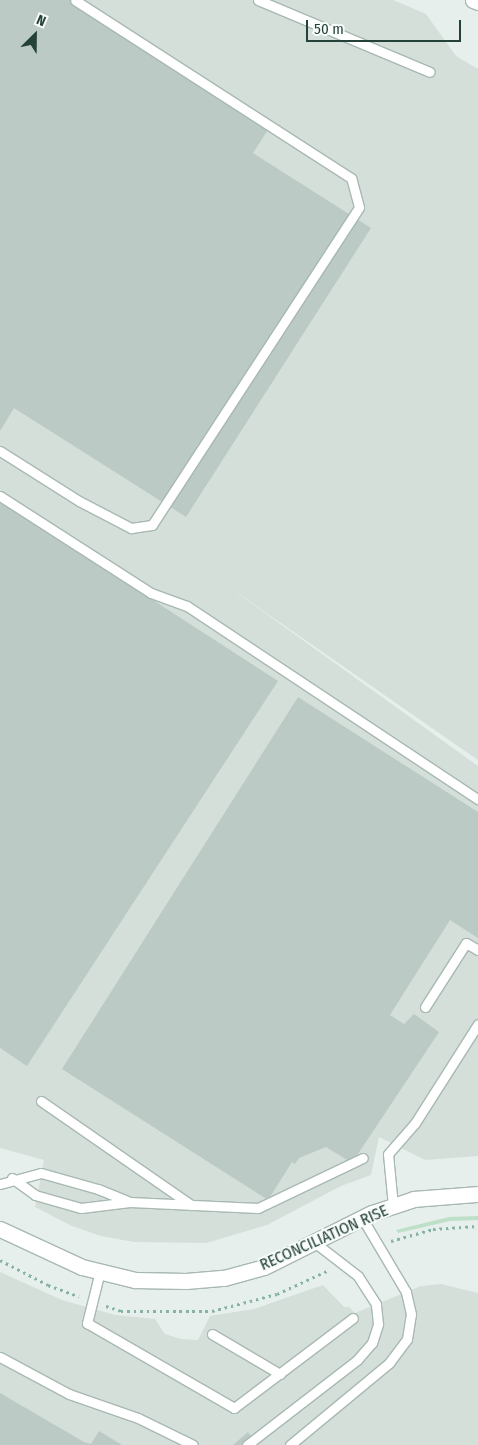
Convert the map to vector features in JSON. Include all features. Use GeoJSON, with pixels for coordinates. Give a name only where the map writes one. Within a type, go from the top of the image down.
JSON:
{"type":"FeatureCollection","features":[{"type":"Feature","properties":{"kind":"street"},"geometry":{"type":"LineString","coordinates":[[473,0],[478,2]]}},
{"type":"Feature","properties":{"kind":"street","name":"RECONCILIATION RISE"},"geometry":{"type":"LineString","coordinates":[[0,1229],[82,1267],[135,1280],[224,1278],[264,1267],[362,1218],[414,1199],[478,1194]]}},
{"type":"Feature","properties":{"kind":"lane"},"geometry":{"type":"LineString","coordinates":[[0,451],[80,501],[131,528],[152,525],[359,207],[350,178],[75,0]]}},
{"type":"Feature","properties":{"kind":"lane"},"geometry":{"type":"LineString","coordinates":[[258,0],[430,72]]}},
{"type":"Feature","properties":{"kind":"lane"},"geometry":{"type":"LineString","coordinates":[[0,496],[151,593],[187,606],[478,800]]}},
{"type":"Feature","properties":{"kind":"lane"},"geometry":{"type":"LineString","coordinates":[[425,1007],[466,943],[478,950]]}},
{"type":"Feature","properties":{"kind":"lane"},"geometry":{"type":"LineString","coordinates":[[393,1206],[388,1154],[415,1123],[478,1024]]}},
{"type":"Feature","properties":{"kind":"lane"},"geometry":{"type":"LineString","coordinates":[[41,1101],[190,1205]]}},
{"type":"Feature","properties":{"kind":"lane"},"geometry":{"type":"LineString","coordinates":[[12,1178],[35,1196],[81,1208],[130,1202],[258,1208],[363,1158]]}},
{"type":"Feature","properties":{"kind":"lane"},"geometry":{"type":"LineString","coordinates":[[0,1184],[12,1178],[41,1172],[98,1189],[130,1202]]}},
{"type":"Feature","properties":{"kind":"lane"},"geometry":{"type":"LineString","coordinates":[[290,1445],[389,1363],[408,1339],[411,1314],[406,1292],[362,1218]]}},
{"type":"Feature","properties":{"kind":"lane"},"geometry":{"type":"LineString","coordinates":[[247,1445],[357,1360],[372,1344],[376,1330],[376,1304],[358,1276],[314,1242]]}},
{"type":"Feature","properties":{"kind":"lane"},"geometry":{"type":"LineString","coordinates":[[100,1271],[87,1322],[234,1408],[353,1318]]}},
{"type":"Feature","properties":{"kind":"lane"},"geometry":{"type":"LineString","coordinates":[[212,1334],[280,1374]]}},
{"type":"Feature","properties":{"kind":"lane"},"geometry":{"type":"LineString","coordinates":[[0,1357],[69,1394],[138,1418],[193,1445]]}},
{"type":"Feature","properties":{"kind":"shaded area"},"geometry":{"type":"Polygon","coordinates":[[[0,0],[393,0],[426,14],[456,56],[478,69],[478,760],[226,585],[478,766],[478,1156],[425,1160],[379,1137],[371,1175],[341,1186],[267,1225],[206,1243],[134,1242],[101,1236],[72,1226],[35,1207],[44,1160],[0,1148],[0,0]]]}},
{"type":"Feature","properties":{"kind":"shaded area"},"geometry":{"type":"Polygon","coordinates":[[[0,1272],[62,1300],[115,1315],[155,1319],[165,1334],[181,1339],[198,1340],[210,1316],[254,1309],[323,1285],[344,1307],[349,1307],[355,1313],[421,1286],[441,1284],[478,1293],[478,1445],[0,1445],[0,1272]]]}},
{"type":"Feature","properties":{"kind":"green space"},"geometry":{"type":"Polygon","coordinates":[[[478,1216],[478,1220],[450,1221],[398,1233],[396,1230],[449,1217],[478,1216]]]}},
{"type":"Feature","properties":{"kind":"building"},"geometry":{"type":"Polygon","coordinates":[[[0,0],[81,0],[273,122],[253,153],[371,228],[186,517],[14,408],[0,431],[0,0]]]}},
{"type":"Feature","properties":{"kind":"building"},"geometry":{"type":"Polygon","coordinates":[[[0,501],[278,681],[27,1066],[0,1048],[0,501]]]}},
{"type":"Feature","properties":{"kind":"building"},"geometry":{"type":"Polygon","coordinates":[[[298,697],[478,812],[478,938],[450,920],[390,1015],[404,1024],[414,1014],[439,1032],[352,1163],[326,1147],[299,1158],[295,1164],[292,1162],[268,1200],[62,1069],[298,697]]]}},
{"type":"Feature","properties":{"kind":"building"},"geometry":{"type":"Polygon","coordinates":[[[0,1393],[84,1442],[91,1444],[99,1431],[122,1445],[0,1445],[0,1393]]]}},
{"type":"Feature","properties":{"kind":"building"},"geometry":{"type":"Polygon","coordinates":[[[248,1432],[258,1445],[233,1445],[248,1432]]]}}]}
